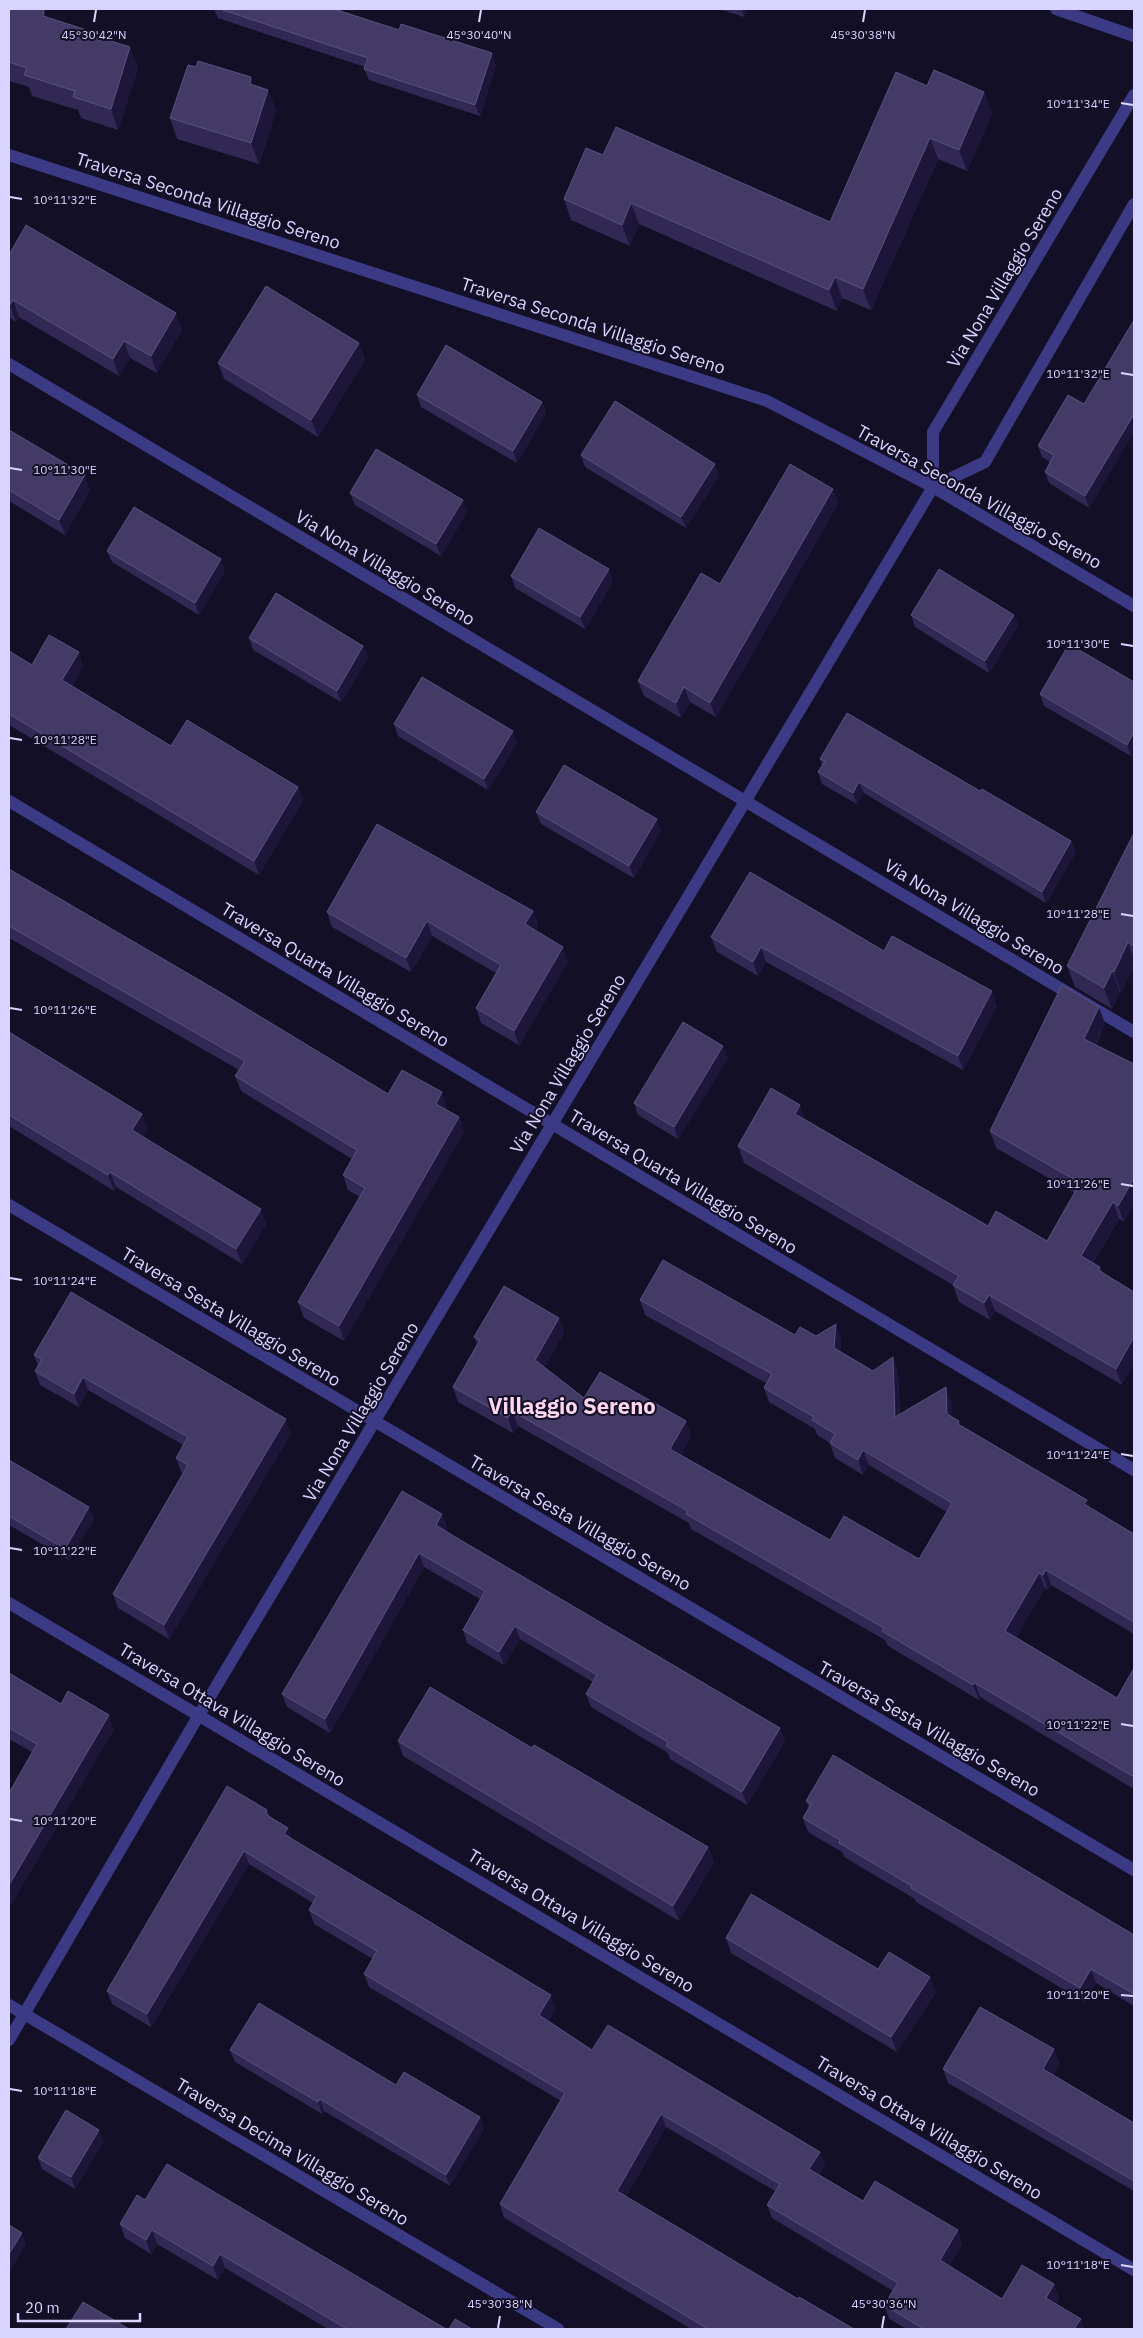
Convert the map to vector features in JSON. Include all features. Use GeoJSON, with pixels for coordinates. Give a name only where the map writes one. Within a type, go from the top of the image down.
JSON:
{"type":"FeatureCollection","features":[{"type":"Feature","properties":{"kind":"street"},"geometry":{"type":"LineString","coordinates":[[1056,9],[1134,36]]}},
{"type":"Feature","properties":{"kind":"street","name":"Via Nona Villaggio Sereno"},"geometry":{"type":"LineString","coordinates":[[9,2040],[199,1715],[933,487],[933,432],[1134,96]]}},
{"type":"Feature","properties":{"kind":"street","name":"Traversa Seconda Villaggio Sereno"},"geometry":{"type":"LineString","coordinates":[[9,155],[767,401],[933,487],[1134,606]]}},
{"type":"Feature","properties":{"kind":"street"},"geometry":{"type":"LineString","coordinates":[[933,487],[985,462],[1134,208]]}},
{"type":"Feature","properties":{"kind":"street","name":"Via Nona Villaggio Sereno"},"geometry":{"type":"LineString","coordinates":[[9,364],[743,802],[1134,1032]]}},
{"type":"Feature","properties":{"kind":"street","name":"Traversa Quarta Villaggio Sereno"},"geometry":{"type":"LineString","coordinates":[[9,801],[1134,1470]]}},
{"type":"Feature","properties":{"kind":"street","name":"Traversa Sesta Villaggio Sereno"},"geometry":{"type":"LineString","coordinates":[[9,1206],[1134,1870]]}},
{"type":"Feature","properties":{"kind":"street","name":"Traversa Ottava Villaggio Sereno"},"geometry":{"type":"LineString","coordinates":[[9,1603],[1134,2270]]}},
{"type":"Feature","properties":{"kind":"street","name":"Traversa Decima Villaggio Sereno"},"geometry":{"type":"LineString","coordinates":[[9,2005],[558,2329]]}},
{"type":"Feature","properties":{"kind":"building"},"geometry":{"type":"Polygon","coordinates":[[[9,9],[42,9],[44,10],[43,16],[93,32],[92,35],[130,47],[111,109],[73,97],[75,91],[24,75],[27,68],[9,62],[9,9]]]}},
{"type":"Feature","properties":{"kind":"building"},"geometry":{"type":"Polygon","coordinates":[[[220,9],[334,9],[399,30],[401,24],[492,53],[475,105],[364,69],[368,58],[220,9]]]}},
{"type":"Feature","properties":{"kind":"building"},"geometry":{"type":"Polygon","coordinates":[[[198,61],[251,77],[250,84],[268,90],[251,143],[170,118],[188,65],[196,67],[198,61]]]}},
{"type":"Feature","properties":{"kind":"building"},"geometry":{"type":"Polygon","coordinates":[[[934,70],[984,92],[959,150],[930,138],[863,289],[835,277],[829,290],[631,203],[622,225],[564,199],[586,148],[603,155],[616,127],[830,222],[896,72],[927,86],[934,70]]]}},
{"type":"Feature","properties":{"kind":"building"},"geometry":{"type":"Polygon","coordinates":[[[26,225],[176,313],[151,356],[124,341],[113,359],[13,300],[9,304],[9,255],[26,225]]]}},
{"type":"Feature","properties":{"kind":"building"},"geometry":{"type":"Polygon","coordinates":[[[266,286],[359,343],[311,420],[218,363],[266,286]]]}},
{"type":"Feature","properties":{"kind":"building"},"geometry":{"type":"Polygon","coordinates":[[[1134,320],[1134,414],[1085,496],[1045,472],[1054,455],[1038,446],[1068,395],[1084,404],[1134,320]]]}},
{"type":"Feature","properties":{"kind":"building"},"geometry":{"type":"Polygon","coordinates":[[[446,345],[542,402],[513,451],[417,395],[446,345]]]}},
{"type":"Feature","properties":{"kind":"building"},"geometry":{"type":"Polygon","coordinates":[[[615,401],[715,464],[681,517],[581,455],[615,401]]]}},
{"type":"Feature","properties":{"kind":"building"},"geometry":{"type":"Polygon","coordinates":[[[9,430],[85,475],[59,520],[9,490],[9,430]]]}},
{"type":"Feature","properties":{"kind":"building"},"geometry":{"type":"Polygon","coordinates":[[[376,449],[463,500],[436,544],[350,493],[376,449]]]}},
{"type":"Feature","properties":{"kind":"building"},"geometry":{"type":"Polygon","coordinates":[[[790,464],[833,489],[710,703],[684,687],[676,703],[638,681],[701,573],[720,584],[790,464]]]}},
{"type":"Feature","properties":{"kind":"building"},"geometry":{"type":"Polygon","coordinates":[[[134,507],[221,559],[195,603],[107,551],[134,507]]]}},
{"type":"Feature","properties":{"kind":"building"},"geometry":{"type":"Polygon","coordinates":[[[539,528],[609,569],[580,617],[511,576],[539,528]]]}},
{"type":"Feature","properties":{"kind":"building"},"geometry":{"type":"Polygon","coordinates":[[[939,569],[1014,615],[985,661],[911,615],[939,569]]]}},
{"type":"Feature","properties":{"kind":"building"},"geometry":{"type":"Polygon","coordinates":[[[276,593],[363,646],[337,691],[249,638],[276,593]]]}},
{"type":"Feature","properties":{"kind":"building"},"geometry":{"type":"Polygon","coordinates":[[[49,635],[79,652],[62,680],[171,746],[187,720],[298,787],[254,861],[9,714],[9,651],[32,665],[49,635]]]}},
{"type":"Feature","properties":{"kind":"building"},"geometry":{"type":"Polygon","coordinates":[[[1069,644],[1134,682],[1134,732],[1127,745],[1040,694],[1069,644]]]}},
{"type":"Feature","properties":{"kind":"building"},"geometry":{"type":"Polygon","coordinates":[[[422,677],[513,731],[484,779],[394,724],[422,677]]]}},
{"type":"Feature","properties":{"kind":"building"},"geometry":{"type":"Polygon","coordinates":[[[847,713],[980,791],[982,789],[1071,841],[1042,892],[859,782],[853,793],[818,772],[825,761],[820,759],[847,713]]]}},
{"type":"Feature","properties":{"kind":"building"},"geometry":{"type":"Polygon","coordinates":[[[564,765],[657,819],[629,866],[536,812],[564,765]]]}},
{"type":"Feature","properties":{"kind":"building"},"geometry":{"type":"Polygon","coordinates":[[[377,824],[533,911],[525,924],[563,947],[514,1031],[476,1008],[501,965],[427,921],[406,958],[327,912],[377,824]]]}},
{"type":"Feature","properties":{"kind":"building"},"geometry":{"type":"Polygon","coordinates":[[[1134,833],[1134,946],[1128,942],[1104,988],[1067,966],[1134,833]]]}},
{"type":"Feature","properties":{"kind":"building"},"geometry":{"type":"Polygon","coordinates":[[[9,869],[218,991],[388,1094],[402,1070],[442,1092],[436,1104],[459,1117],[339,1326],[298,1302],[365,1188],[343,1175],[357,1150],[235,1076],[245,1061],[9,926],[9,869]]]}},
{"type":"Feature","properties":{"kind":"building"},"geometry":{"type":"Polygon","coordinates":[[[750,872],[884,951],[892,936],[992,991],[958,1056],[761,947],[753,962],[711,937],[750,872]]]}},
{"type":"Feature","properties":{"kind":"building"},"geometry":{"type":"Polygon","coordinates":[[[1062,985],[1099,1007],[1084,1039],[1134,1064],[1134,1178],[1118,1206],[1113,1202],[1081,1256],[1100,1267],[1098,1270],[1134,1292],[1134,1337],[1116,1369],[989,1295],[984,1303],[953,1285],[959,1276],[738,1146],[771,1088],[800,1105],[795,1114],[988,1226],[996,1211],[1047,1241],[1080,1183],[990,1131],[1062,985]]]}},
{"type":"Feature","properties":{"kind":"building"},"geometry":{"type":"Polygon","coordinates":[[[683,1022],[723,1046],[674,1127],[634,1103],[683,1022]]]}},
{"type":"Feature","properties":{"kind":"building"},"geometry":{"type":"Polygon","coordinates":[[[9,1032],[142,1114],[132,1130],[261,1209],[236,1249],[110,1172],[108,1175],[9,1115],[9,1032]]]}},
{"type":"Feature","properties":{"kind":"building"},"geometry":{"type":"Polygon","coordinates":[[[663,1260],[795,1335],[800,1327],[816,1336],[836,1324],[834,1348],[873,1371],[893,1357],[895,1417],[946,1387],[947,1414],[959,1421],[958,1424],[1087,1500],[1084,1504],[1134,1534],[1134,1622],[1046,1570],[1043,1575],[1039,1573],[1005,1631],[1117,1698],[1134,1668],[1134,1777],[975,1683],[973,1685],[882,1631],[884,1628],[686,1514],[688,1511],[512,1411],[508,1418],[453,1387],[480,1340],[474,1337],[504,1286],[559,1318],[535,1360],[584,1398],[600,1372],[686,1421],[670,1449],[830,1540],[844,1516],[919,1559],[952,1503],[863,1450],[858,1460],[830,1443],[835,1434],[812,1420],[814,1417],[764,1388],[772,1374],[640,1300],[663,1260]]]}},
{"type":"Feature","properties":{"kind":"building"},"geometry":{"type":"Polygon","coordinates":[[[71,1292],[286,1419],[164,1625],[113,1594],[188,1465],[176,1458],[188,1437],[83,1377],[74,1394],[35,1371],[42,1359],[34,1355],[71,1292]]]}},
{"type":"Feature","properties":{"kind":"building"},"geometry":{"type":"Polygon","coordinates":[[[9,1460],[89,1507],[65,1549],[9,1516],[9,1460]]]}},
{"type":"Feature","properties":{"kind":"building"},"geometry":{"type":"Polygon","coordinates":[[[402,1491],[442,1514],[436,1525],[780,1728],[742,1792],[666,1746],[668,1742],[586,1694],[597,1675],[515,1626],[499,1652],[463,1630],[485,1591],[419,1553],[325,1719],[282,1694],[402,1491]]]}},
{"type":"Feature","properties":{"kind":"building"},"geometry":{"type":"Polygon","coordinates":[[[9,1673],[61,1704],[68,1691],[109,1715],[9,1885],[9,1793],[37,1744],[9,1728],[9,1673]]]}},
{"type":"Feature","properties":{"kind":"building"},"geometry":{"type":"Polygon","coordinates":[[[430,1687],[532,1748],[534,1745],[708,1847],[673,1906],[398,1741],[430,1687]]]}},
{"type":"Feature","properties":{"kind":"building"},"geometry":{"type":"Polygon","coordinates":[[[833,1755],[1134,1935],[1134,1994],[1091,1969],[1080,1988],[911,1888],[912,1886],[839,1843],[840,1840],[803,1818],[811,1804],[806,1801],[833,1755]]]}},
{"type":"Feature","properties":{"kind":"building"},"geometry":{"type":"Polygon","coordinates":[[[227,1786],[267,1810],[265,1814],[288,1828],[284,1834],[551,1995],[539,2015],[592,2050],[608,2025],[820,2152],[809,2169],[863,2201],[875,2181],[958,2230],[940,2260],[1002,2299],[1022,2265],[1054,2284],[1046,2298],[1081,2319],[1074,2329],[924,2329],[884,2305],[898,2283],[767,2205],[780,2184],[661,2114],[617,2191],[798,2299],[799,2297],[854,2329],[708,2329],[500,2204],[565,2093],[364,1974],[377,1951],[309,1910],[317,1896],[244,1851],[147,2014],[107,1991],[227,1786]]]}},
{"type":"Feature","properties":{"kind":"building"},"geometry":{"type":"Polygon","coordinates":[[[751,1894],[878,1969],[889,1952],[930,1977],[891,2037],[726,1938],[751,1894]]]}},
{"type":"Feature","properties":{"kind":"building"},"geometry":{"type":"Polygon","coordinates":[[[259,2003],[396,2085],[404,2072],[480,2117],[446,2175],[320,2099],[318,2102],[230,2050],[259,2003]]]}},
{"type":"Feature","properties":{"kind":"building"},"geometry":{"type":"Polygon","coordinates":[[[980,2007],[1054,2049],[1043,2069],[1134,2123],[1134,2181],[943,2069],[980,2007]]]}},
{"type":"Feature","properties":{"kind":"building"},"geometry":{"type":"Polygon","coordinates":[[[66,2110],[99,2130],[71,2177],[38,2158],[66,2110]]]}},
{"type":"Feature","properties":{"kind":"building"},"geometry":{"type":"Polygon","coordinates":[[[167,2164],[446,2329],[347,2329],[220,2254],[213,2266],[152,2230],[146,2240],[120,2224],[137,2195],[145,2200],[167,2164]]]}},
{"type":"Feature","properties":{"kind":"building"},"geometry":{"type":"Polygon","coordinates":[[[9,2225],[22,2233],[9,2254],[9,2225]]]}},
{"type":"Feature","properties":{"kind":"building"},"geometry":{"type":"Polygon","coordinates":[[[83,2302],[129,2329],[66,2329],[83,2302]]]}},
{"type":"Feature","properties":{"kind":"building"},"geometry":{"type":"Polygon","coordinates":[[[455,2319],[472,2329],[449,2329],[455,2319]]]}},
{"type":"Feature","properties":{"kind":"district","name":"Villaggio Sereno"},"geometry":{"type":"Point","coordinates":[572,1406]}}]}
